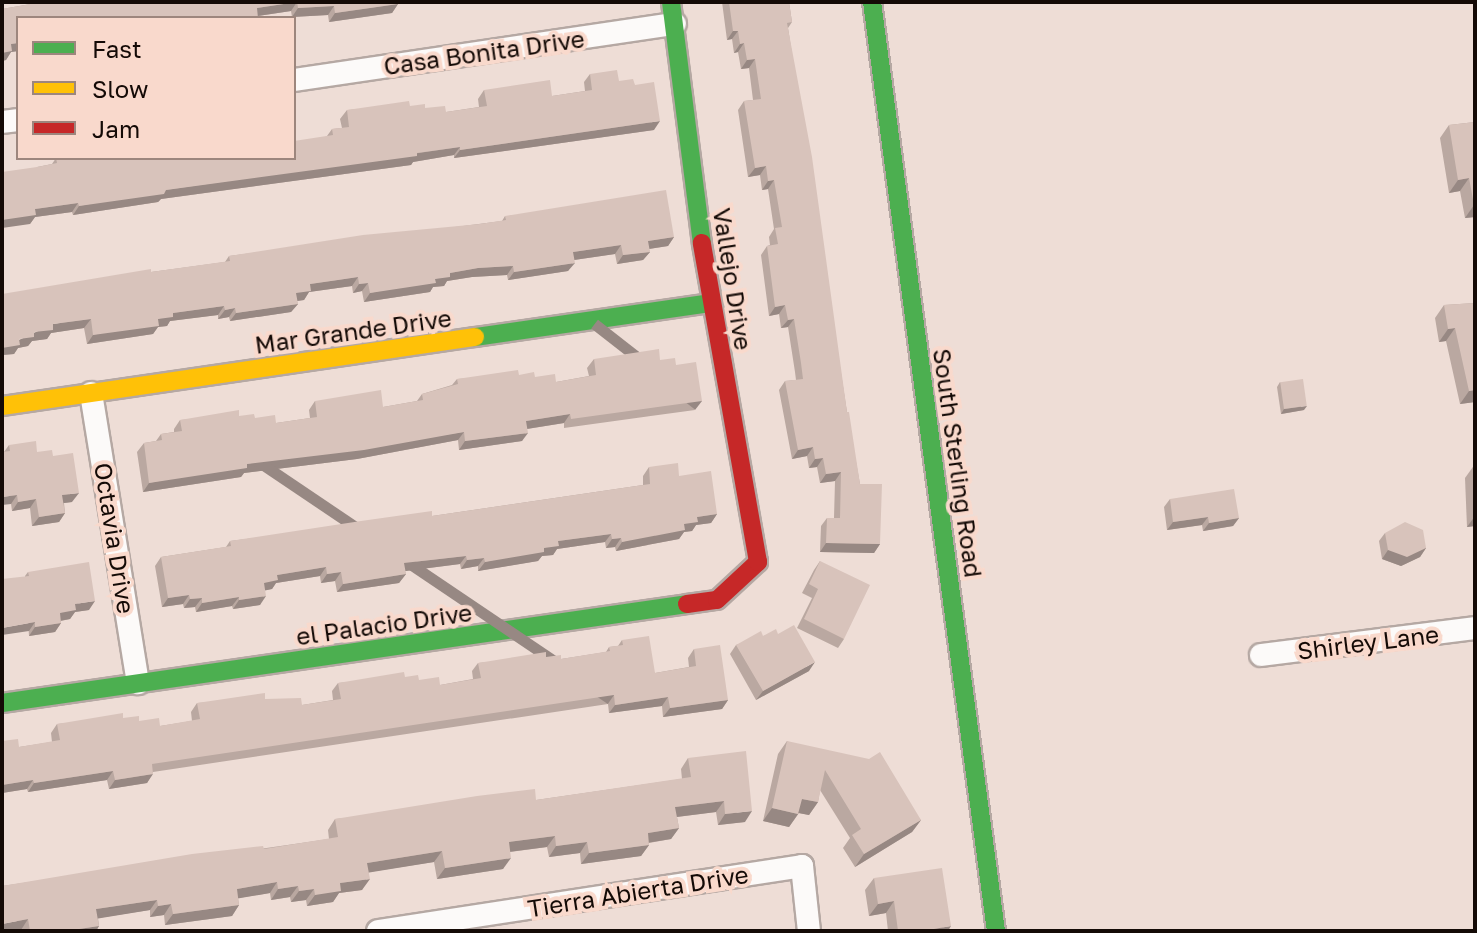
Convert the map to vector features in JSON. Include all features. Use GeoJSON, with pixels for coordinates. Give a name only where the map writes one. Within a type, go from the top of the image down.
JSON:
{"type":"FeatureCollection","features":[{"type":"Feature","properties":{"kind":"street","name":"South Sterling Road"},"geometry":{"type":"LineString","coordinates":[[872,2],[996,931]]}},
{"type":"Feature","properties":{"kind":"street","name":"Casa Bonita Drive"},"geometry":{"type":"LineString","coordinates":[[296,80],[673,13]]}},
{"type":"Feature","properties":{"kind":"street","name":"Vallejo Drive"},"geometry":{"type":"LineString","coordinates":[[673,13],[710,303],[758,562]]}},
{"type":"Feature","properties":{"kind":"street","name":"Mar Grande Drive"},"geometry":{"type":"LineString","coordinates":[[2,406],[710,303]]}},
{"type":"Feature","properties":{"kind":"street","name":"Octavia Drive"},"geometry":{"type":"LineString","coordinates":[[91,393],[138,683]]}},
{"type":"Feature","properties":{"kind":"street","name":"el Palacio Drive"},"geometry":{"type":"LineString","coordinates":[[2,703],[717,600],[758,562]]}},
{"type":"Feature","properties":{"kind":"street","name":"Shirley Lane"},"geometry":{"type":"LineString","coordinates":[[1261,655],[1475,628]]}},
{"type":"Feature","properties":{"kind":"street","name":"Tierra Abierta Drive"},"geometry":{"type":"LineString","coordinates":[[378,931],[802,866],[809,931]]}},
{"type":"Feature","properties":{"kind":"building"},"geometry":{"type":"Polygon","coordinates":[[[42,2],[297,2],[257,8],[258,16],[16,16],[16,43],[11,44],[12,51],[2,53],[2,9],[42,2]]]}},
{"type":"Feature","properties":{"kind":"building"},"geometry":{"type":"Polygon","coordinates":[[[297,2],[398,4],[335,13],[334,6],[298,8],[297,2]]]}},
{"type":"Feature","properties":{"kind":"building"},"geometry":{"type":"Polygon","coordinates":[[[729,2],[789,2],[792,22],[787,23],[812,157],[847,412],[860,484],[882,484],[880,544],[826,543],[827,518],[840,518],[841,472],[826,474],[823,458],[815,459],[813,447],[798,450],[785,381],[803,379],[801,363],[794,319],[788,320],[785,305],[775,307],[767,246],[778,244],[775,228],[782,227],[774,180],[768,181],[766,166],[755,168],[744,101],[761,99],[755,59],[747,60],[744,43],[740,44],[738,31],[733,31],[729,2]]]}},
{"type":"Feature","properties":{"kind":"building"},"geometry":{"type":"Polygon","coordinates":[[[617,70],[619,81],[633,79],[635,85],[654,82],[660,121],[460,150],[460,147],[417,153],[417,156],[166,190],[164,194],[79,206],[78,203],[35,209],[36,215],[2,220],[2,172],[57,163],[56,160],[296,160],[296,141],[333,135],[332,129],[349,127],[347,110],[409,101],[410,106],[445,106],[446,112],[487,106],[484,90],[550,80],[552,96],[592,90],[590,74],[617,70]]]}},
{"type":"Feature","properties":{"kind":"building"},"geometry":{"type":"Polygon","coordinates":[[[1475,122],[1474,205],[1469,178],[1458,180],[1449,125],[1475,122]]]}},
{"type":"Feature","properties":{"kind":"building"},"geometry":{"type":"Polygon","coordinates":[[[666,190],[674,237],[648,241],[650,252],[623,255],[621,245],[573,252],[575,263],[514,272],[513,266],[478,268],[450,273],[450,277],[435,279],[436,283],[370,293],[368,283],[359,284],[358,277],[310,284],[311,291],[296,293],[298,304],[236,313],[235,308],[225,310],[224,306],[173,313],[173,317],[158,319],[159,326],[93,335],[91,319],[53,324],[53,330],[34,332],[34,337],[19,339],[20,345],[2,348],[2,294],[151,269],[151,272],[230,261],[229,256],[363,235],[506,220],[505,216],[666,190]]]}},
{"type":"Feature","properties":{"kind":"building"},"geometry":{"type":"Polygon","coordinates":[[[1475,303],[1475,390],[1469,391],[1455,328],[1448,329],[1444,305],[1475,303]]]}},
{"type":"Feature","properties":{"kind":"building"},"geometry":{"type":"Polygon","coordinates":[[[659,349],[660,360],[675,358],[676,365],[696,362],[702,401],[571,419],[570,414],[526,421],[528,433],[465,441],[464,432],[364,450],[247,464],[247,468],[149,483],[144,443],[162,440],[161,434],[182,431],[180,420],[239,410],[239,416],[254,414],[255,418],[275,415],[276,423],[317,417],[315,401],[381,390],[383,407],[423,400],[422,394],[458,384],[457,379],[518,370],[519,375],[534,372],[535,377],[555,374],[556,382],[596,375],[594,359],[659,349]]]}},
{"type":"Feature","properties":{"kind":"building"},"geometry":{"type":"Polygon","coordinates":[[[1303,379],[1307,406],[1284,409],[1280,382],[1303,379]]]}},
{"type":"Feature","properties":{"kind":"building"},"geometry":{"type":"Polygon","coordinates":[[[36,441],[37,452],[52,450],[53,456],[73,453],[79,493],[62,495],[65,513],[39,517],[36,499],[18,502],[17,495],[2,497],[2,452],[10,451],[9,445],[36,441]]]}},
{"type":"Feature","properties":{"kind":"building"},"geometry":{"type":"Polygon","coordinates":[[[678,463],[679,476],[711,471],[717,514],[697,517],[698,522],[684,524],[685,530],[622,542],[621,538],[612,539],[611,534],[558,541],[559,546],[544,548],[544,552],[485,562],[484,558],[467,560],[466,556],[404,563],[406,574],[343,584],[341,572],[327,574],[326,567],[277,575],[278,580],[264,583],[266,596],[239,600],[239,597],[202,603],[202,598],[190,599],[189,595],[168,598],[161,557],[231,546],[230,541],[361,521],[432,511],[432,516],[650,484],[649,467],[678,463]]]}},
{"type":"Feature","properties":{"kind":"building"},"geometry":{"type":"Polygon","coordinates":[[[1234,489],[1239,518],[1209,523],[1208,517],[1173,522],[1170,499],[1234,489]]]}},
{"type":"Feature","properties":{"kind":"building"},"geometry":{"type":"Polygon","coordinates":[[[1405,522],[1423,530],[1426,548],[1407,557],[1388,550],[1385,533],[1405,522]]]}},
{"type":"Feature","properties":{"kind":"building"},"geometry":{"type":"Polygon","coordinates":[[[820,561],[870,585],[844,639],[804,619],[818,589],[809,584],[820,561]]]}},
{"type":"Feature","properties":{"kind":"building"},"geometry":{"type":"Polygon","coordinates":[[[89,562],[95,601],[75,604],[76,610],[60,613],[61,623],[35,627],[35,622],[2,628],[2,579],[89,562]]]}},
{"type":"Feature","properties":{"kind":"building"},"geometry":{"type":"Polygon","coordinates":[[[794,625],[815,662],[763,691],[736,645],[761,631],[763,636],[776,629],[778,634],[794,625]]]}},
{"type":"Feature","properties":{"kind":"building"},"geometry":{"type":"Polygon","coordinates":[[[649,636],[655,673],[696,666],[694,649],[720,645],[728,700],[670,708],[668,697],[615,705],[614,695],[152,764],[153,774],[115,780],[113,771],[2,785],[2,741],[18,739],[19,747],[60,740],[57,724],[123,713],[123,718],[139,716],[139,721],[159,718],[160,726],[200,719],[197,703],[265,693],[265,699],[301,698],[302,705],[341,699],[338,683],[404,672],[405,677],[418,675],[419,680],[439,677],[440,685],[481,678],[478,663],[546,652],[546,657],[561,655],[561,659],[610,651],[609,647],[623,645],[622,640],[649,636]]]}},
{"type":"Feature","properties":{"kind":"building"},"geometry":{"type":"Polygon","coordinates":[[[787,741],[869,759],[880,752],[921,820],[864,854],[852,835],[861,829],[825,770],[818,802],[802,799],[798,814],[772,808],[787,741]]]}},
{"type":"Feature","properties":{"kind":"building"},"geometry":{"type":"Polygon","coordinates":[[[746,751],[752,811],[725,814],[724,801],[675,807],[679,828],[648,833],[649,845],[589,853],[587,842],[556,846],[555,836],[509,842],[511,858],[445,868],[442,851],[367,863],[370,879],[340,883],[341,891],[315,895],[314,889],[299,891],[298,886],[278,889],[277,882],[237,889],[239,905],[173,914],[171,904],[158,906],[157,900],[96,909],[99,926],[66,931],[30,931],[28,919],[2,924],[2,886],[192,854],[263,846],[264,849],[338,837],[335,819],[477,796],[535,789],[536,800],[691,777],[688,758],[746,751]]]}},
{"type":"Feature","properties":{"kind":"building"},"geometry":{"type":"Polygon","coordinates":[[[942,868],[951,926],[898,931],[894,901],[878,904],[874,878],[942,868]]]}},
{"type":"Feature","properties":{"kind":"traffic: fast"},"geometry":{"type":"LineString","coordinates":[[671,2],[702,243]]}},
{"type":"Feature","properties":{"kind":"traffic: fast"},"geometry":{"type":"LineString","coordinates":[[872,2],[996,931]]}},
{"type":"Feature","properties":{"kind":"traffic: fast"},"geometry":{"type":"LineString","coordinates":[[475,337],[710,303]]}},
{"type":"Feature","properties":{"kind":"traffic: fast"},"geometry":{"type":"LineString","coordinates":[[2,703],[687,604]]}},
{"type":"Feature","properties":{"kind":"traffic: slow"},"geometry":{"type":"LineString","coordinates":[[2,406],[475,337]]}},
{"type":"Feature","properties":{"kind":"traffic: jam"},"geometry":{"type":"LineString","coordinates":[[687,604],[717,600],[758,562],[702,243]]}}]}
